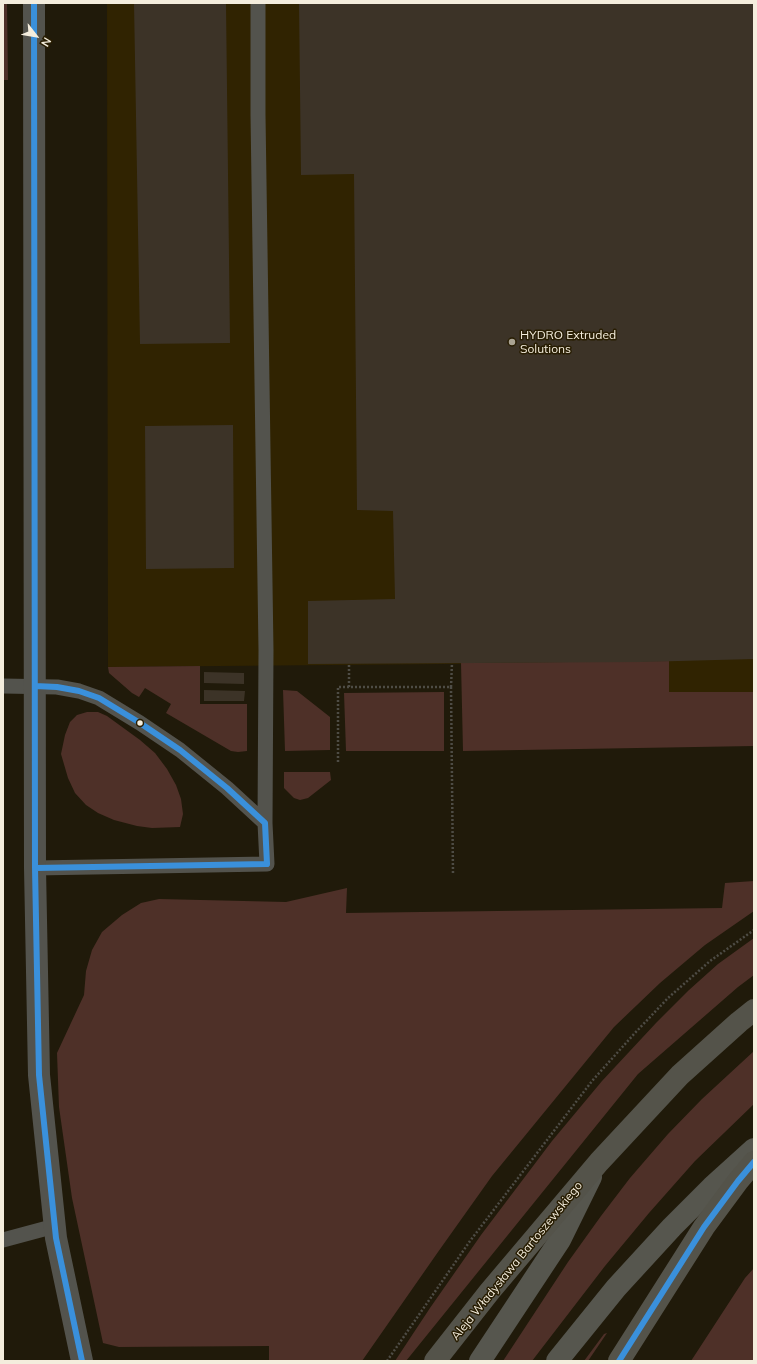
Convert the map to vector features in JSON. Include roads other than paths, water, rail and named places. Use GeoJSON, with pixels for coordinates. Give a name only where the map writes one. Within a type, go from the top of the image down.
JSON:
{"type":"FeatureCollection","features":[{"type":"Feature","properties":{"kind":"main road","name":"Aleja Władysława Bartoszewskiego"},"geometry":{"type":"LineString","coordinates":[[435,1361],[490,1291],[599,1162],[680,1075],[738,1022],[754,1010]]}},
{"type":"Feature","properties":{"kind":"main road"},"geometry":{"type":"LineString","coordinates":[[557,1361],[616,1288],[672,1227],[712,1187],[754,1149]]}},
{"type":"Feature","properties":{"kind":"main road","name":"Aleja Władysława Bartoszewskiego"},"geometry":{"type":"LineString","coordinates":[[480,1361],[560,1240],[599,1162]]}},
{"type":"Feature","properties":{"kind":"main road"},"geometry":{"type":"LineString","coordinates":[[619,1361],[704,1227],[754,1162]]}},
{"type":"Feature","properties":{"kind":"street"},"geometry":{"type":"LineString","coordinates":[[34,3],[35,868],[39,1075],[55,1226],[82,1361]]}},
{"type":"Feature","properties":{"kind":"lane"},"geometry":{"type":"LineString","coordinates":[[35,868],[267,864],[265,823],[266,650],[258,115],[258,3]]}},
{"type":"Feature","properties":{"kind":"lane"},"geometry":{"type":"LineString","coordinates":[[3,686],[57,687],[79,691],[99,698],[180,750],[227,788],[265,823]]}},
{"type":"Feature","properties":{"kind":"lane"},"geometry":{"type":"LineString","coordinates":[[3,1240],[55,1226]]}},
{"type":"Feature","properties":{"kind":"place","name":"HYDRO Extruded Solutions"},"geometry":{"type":"Point","coordinates":[512,342]}}]}
